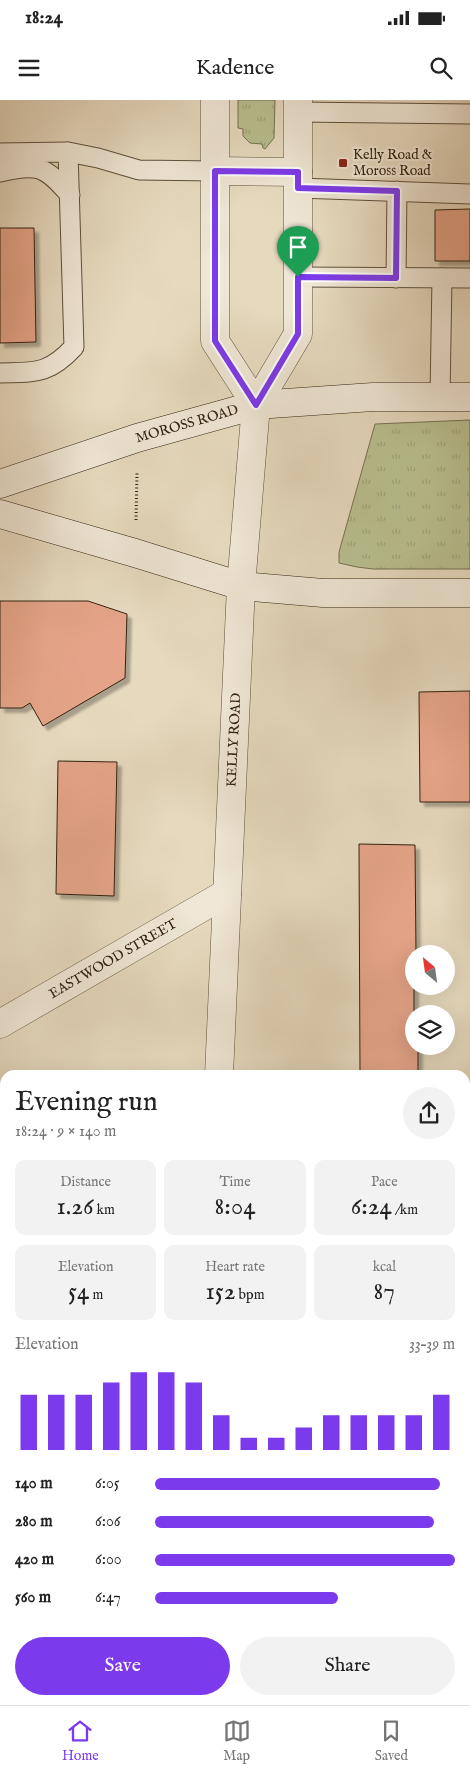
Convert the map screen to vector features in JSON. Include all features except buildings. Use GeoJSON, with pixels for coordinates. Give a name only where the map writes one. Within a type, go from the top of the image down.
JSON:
{"type":"FeatureCollection","features":[{"type":"Feature","properties":{"kind":"street"},"geometry":{"type":"LineString","coordinates":[[214,100],[215,341],[256,405]]}},
{"type":"Feature","properties":{"kind":"street","name":"KELLY ROAD"},"geometry":{"type":"LineString","coordinates":[[219,1070],[241,586],[256,405],[298,334],[298,106]]}},
{"type":"Feature","properties":{"kind":"street"},"geometry":{"type":"LineString","coordinates":[[215,171],[298,180]]}},
{"type":"Feature","properties":{"kind":"street","name":"MOROSS ROAD"},"geometry":{"type":"LineString","coordinates":[[0,484],[137,438],[256,405],[373,397],[470,397]]}},
{"type":"Feature","properties":{"kind":"street"},"geometry":{"type":"LineString","coordinates":[[0,514],[136,553],[241,586],[323,593],[470,593]]}},
{"type":"Feature","properties":{"kind":"street","name":"EASTWOOD STREET"},"geometry":{"type":"LineString","coordinates":[[0,1024],[227,893]]}},
{"type":"Feature","properties":{"kind":"lane"},"geometry":{"type":"LineString","coordinates":[[298,106],[470,114]]}},
{"type":"Feature","properties":{"kind":"lane"},"geometry":{"type":"LineString","coordinates":[[0,373],[40,371],[61,362],[74,347],[68,152]]}},
{"type":"Feature","properties":{"kind":"lane"},"geometry":{"type":"LineString","coordinates":[[0,153],[68,152],[98,158],[139,170],[215,171]]}},
{"type":"Feature","properties":{"kind":"lane"},"geometry":{"type":"LineString","coordinates":[[0,172],[21,167],[37,168],[52,175],[70,195]]}},
{"type":"Feature","properties":{"kind":"lane"},"geometry":{"type":"LineString","coordinates":[[298,180],[397,191],[470,194]]}},
{"type":"Feature","properties":{"kind":"lane"},"geometry":{"type":"LineString","coordinates":[[396,278],[397,191]]}},
{"type":"Feature","properties":{"kind":"lane"},"geometry":{"type":"LineString","coordinates":[[298,277],[470,278]]}},
{"type":"Feature","properties":{"kind":"lane"},"geometry":{"type":"LineString","coordinates":[[440,397],[442,278]]}},
{"type":"Feature","properties":{"kind":"path"},"geometry":{"type":"LineString","coordinates":[[136,520],[137,468]]}},
{"type":"Feature","properties":{"kind":"green space"},"geometry":{"type":"Polygon","coordinates":[[[238,100],[275,100],[274,138],[265,149],[262,144],[250,143],[243,136],[243,129],[238,128],[238,100]]]}},
{"type":"Feature","properties":{"kind":"green space"},"geometry":{"type":"Polygon","coordinates":[[[470,420],[470,569],[373,569],[339,563],[339,552],[375,424],[470,420]]]}},
{"type":"Feature","properties":{"kind":"place","name":"Kelly Road & Moross Road"},"geometry":{"type":"Point","coordinates":[343,163]}},
{"type":"Feature","properties":{"kind":"route"},"geometry":{"type":"LineString","coordinates":[[215,171],[298,172],[298,188],[397,191],[396,278],[298,277],[298,334],[256,405],[215,341],[215,171]]}}]}
